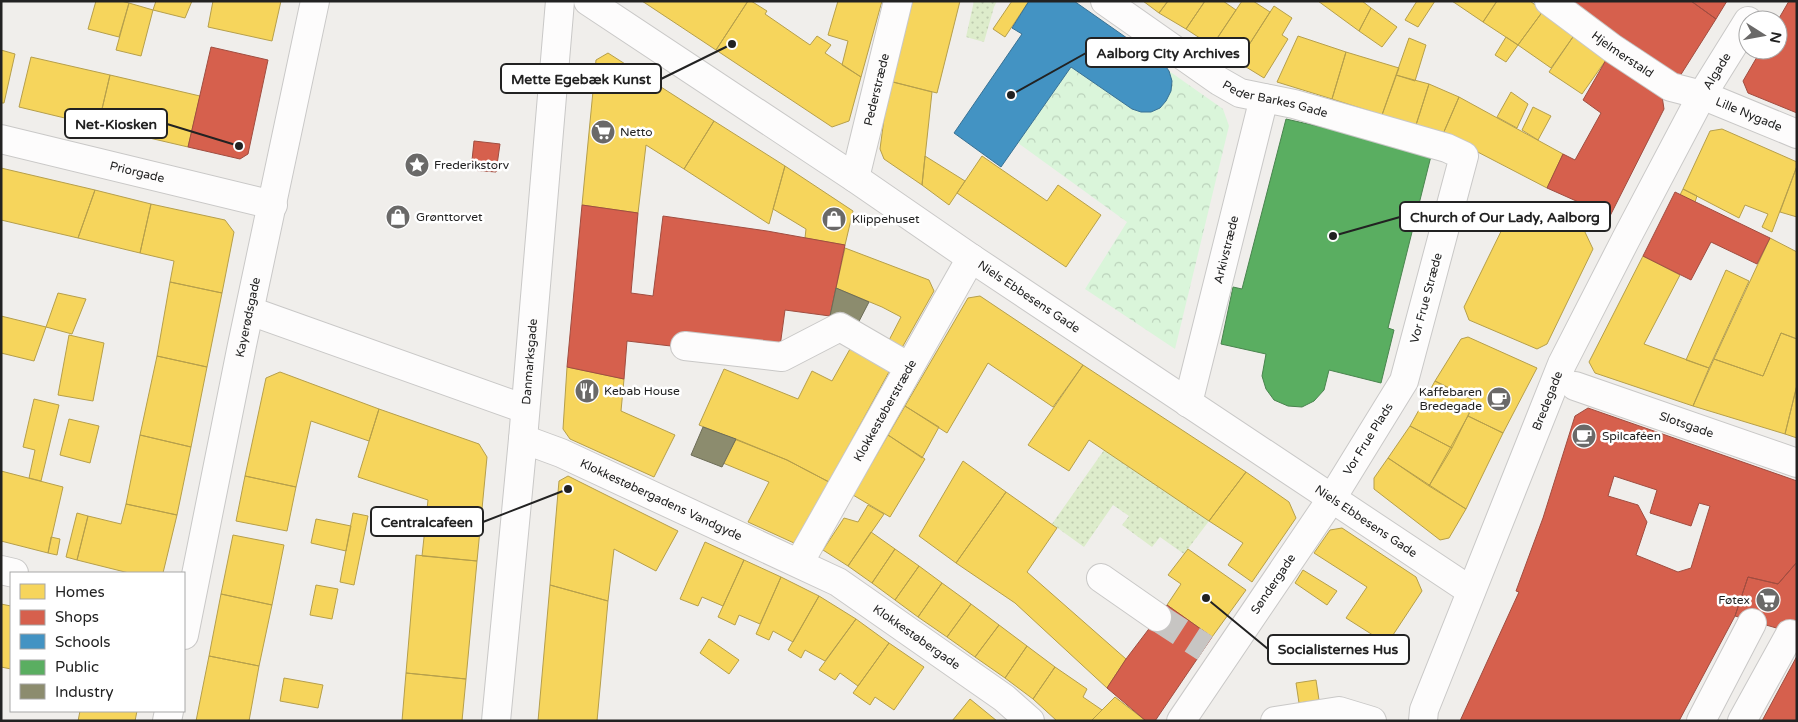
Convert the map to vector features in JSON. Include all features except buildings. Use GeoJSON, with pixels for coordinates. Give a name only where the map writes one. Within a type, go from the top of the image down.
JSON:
{"type":"FeatureCollection","features":[{"type":"Feature","properties":{"kind":"street","name":"Kayerødsgade"},"geometry":{"type":"LineString","coordinates":[[185,622],[315,1]]}},
{"type":"Feature","properties":{"kind":"street","name":"Danmarksgade"},"geometry":{"type":"LineString","coordinates":[[496,721],[523,439],[560,1]]}},
{"type":"Feature","properties":{"kind":"street","name":"Niels Ebbesens Gade"},"geometry":{"type":"LineString","coordinates":[[588,1],[1471,591]]}},
{"type":"Feature","properties":{"kind":"street","name":"Pederstræde"},"geometry":{"type":"LineString","coordinates":[[855,178],[898,1]]}},
{"type":"Feature","properties":{"kind":"street","name":"Peder Barkes Gade"},"geometry":{"type":"LineString","coordinates":[[1104,1],[1240,93],[1294,104],[1447,148],[1464,156]]}},
{"type":"Feature","properties":{"kind":"street","name":"Hjelmerstald"},"geometry":{"type":"LineString","coordinates":[[1548,1],[1671,87],[1702,95]]}},
{"type":"Feature","properties":{"kind":"street","name":"Algade"},"geometry":{"type":"LineString","coordinates":[[1702,95],[1738,37]]}},
{"type":"Feature","properties":{"kind":"street","name":"Lille Nygade"},"geometry":{"type":"LineString","coordinates":[[1702,95],[1797,134]]}},
{"type":"Feature","properties":{"kind":"street","name":"Bredegade"},"geometry":{"type":"LineString","coordinates":[[1423,721],[1424,710],[1562,364],[1702,95]]}},
{"type":"Feature","properties":{"kind":"street","name":"Arkivstræde"},"geometry":{"type":"LineString","coordinates":[[1188,403],[1264,98]]}},
{"type":"Feature","properties":{"kind":"street","name":"Priorgade"},"geometry":{"type":"LineString","coordinates":[[1,138],[273,205]]}},
{"type":"Feature","properties":{"kind":"street","name":"Vor Frue Stræde"},"geometry":{"type":"LineString","coordinates":[[1404,381],[1464,156]]}},
{"type":"Feature","properties":{"kind":"street","name":"Klokkestøberstræde"},"geometry":{"type":"LineString","coordinates":[[798,563],[972,258]]}},
{"type":"Feature","properties":{"kind":"street"},"geometry":{"type":"LineString","coordinates":[[250,311],[525,409]]}},
{"type":"Feature","properties":{"kind":"street"},"geometry":{"type":"LineString","coordinates":[[685,346],[782,357],[840,327],[910,367]]}},
{"type":"Feature","properties":{"kind":"street","name":"Vor Frue Plads"},"geometry":{"type":"LineString","coordinates":[[1332,498],[1404,381]]}},
{"type":"Feature","properties":{"kind":"street","name":"Slotsgade"},"geometry":{"type":"LineString","coordinates":[[1575,386],[1797,463]]}},
{"type":"Feature","properties":{"kind":"street","name":"Klokkestøbergadens Vandgyde"},"geometry":{"type":"LineString","coordinates":[[523,439],[561,453],[798,563]]}},
{"type":"Feature","properties":{"kind":"street","name":"Søndergade"},"geometry":{"type":"LineString","coordinates":[[1181,721],[1214,654],[1332,498]]}},
{"type":"Feature","properties":{"kind":"street","name":"Klokkestøbergade"},"geometry":{"type":"LineString","coordinates":[[798,563],[838,582],[1004,698],[1030,721]]}},
{"type":"Feature","properties":{"kind":"street"},"geometry":{"type":"LineString","coordinates":[[1101,578],[1158,617]]}},
{"type":"Feature","properties":{"kind":"street"},"geometry":{"type":"LineString","coordinates":[[1701,721],[1752,623]]}},
{"type":"Feature","properties":{"kind":"street"},"geometry":{"type":"LineString","coordinates":[[1742,721],[1790,634]]}},
{"type":"Feature","properties":{"kind":"street"},"geometry":{"type":"LineString","coordinates":[[1275,721],[1338,711],[1372,721]]}},
{"type":"Feature","properties":{"kind":"green space"},"geometry":{"type":"Polygon","coordinates":[[[974,1],[997,1],[984,42],[966,37],[974,1]]]}},
{"type":"Feature","properties":{"kind":"green space"},"geometry":{"type":"Polygon","coordinates":[[[1071,67],[1132,109],[1151,111],[1164,103],[1170,89],[1169,71],[1223,109],[1229,126],[1175,349],[1085,289],[1127,222],[1018,143],[1071,67]]]}},
{"type":"Feature","properties":{"kind":"green space"},"geometry":{"type":"Polygon","coordinates":[[[1104,450],[1209,521],[1184,554],[1160,537],[1152,547],[1122,525],[1129,516],[1113,505],[1084,547],[1052,524],[1104,450]]]}},
{"type":"Feature","properties":{"kind":"tunnel"},"geometry":{"type":"LineString","coordinates":[[1157,617],[1205,648]]}},
{"type":"Feature","properties":{"kind":"place","name":"Mette Egebæk Kunst"},"geometry":{"type":"Point","coordinates":[732,44]}},
{"type":"Feature","properties":{"kind":"place","name":"Aalborg City Archives"},"geometry":{"type":"Point","coordinates":[1011,95]}},
{"type":"Feature","properties":{"kind":"place","name":"Netto"},"geometry":{"type":"Point","coordinates":[603,132]}},
{"type":"Feature","properties":{"kind":"place","name":"Net-Kiosken"},"geometry":{"type":"Point","coordinates":[239,146]}},
{"type":"Feature","properties":{"kind":"place","name":"Frederikstorv"},"geometry":{"type":"Point","coordinates":[417,165]}},
{"type":"Feature","properties":{"kind":"place","name":"Grønttorvet"},"geometry":{"type":"Point","coordinates":[398,217]}},
{"type":"Feature","properties":{"kind":"place","name":"Klippehuset"},"geometry":{"type":"Point","coordinates":[834,219]}},
{"type":"Feature","properties":{"kind":"place","name":"Church of Our Lady, Aalborg"},"geometry":{"type":"Point","coordinates":[1333,236]}},
{"type":"Feature","properties":{"kind":"place","name":"Kebab House"},"geometry":{"type":"Point","coordinates":[587,391]}},
{"type":"Feature","properties":{"kind":"place","name":"Kaffebaren Bredegade"},"geometry":{"type":"Point","coordinates":[1499,399]}},
{"type":"Feature","properties":{"kind":"place","name":"Spilcaféen"},"geometry":{"type":"Point","coordinates":[1584,436]}},
{"type":"Feature","properties":{"kind":"place","name":"Centralcafeen"},"geometry":{"type":"Point","coordinates":[568,489]}},
{"type":"Feature","properties":{"kind":"place","name":"Socialisternes Hus"},"geometry":{"type":"Point","coordinates":[1206,598]}},
{"type":"Feature","properties":{"kind":"place","name":"Føtex"},"geometry":{"type":"Point","coordinates":[1768,600]}}]}
